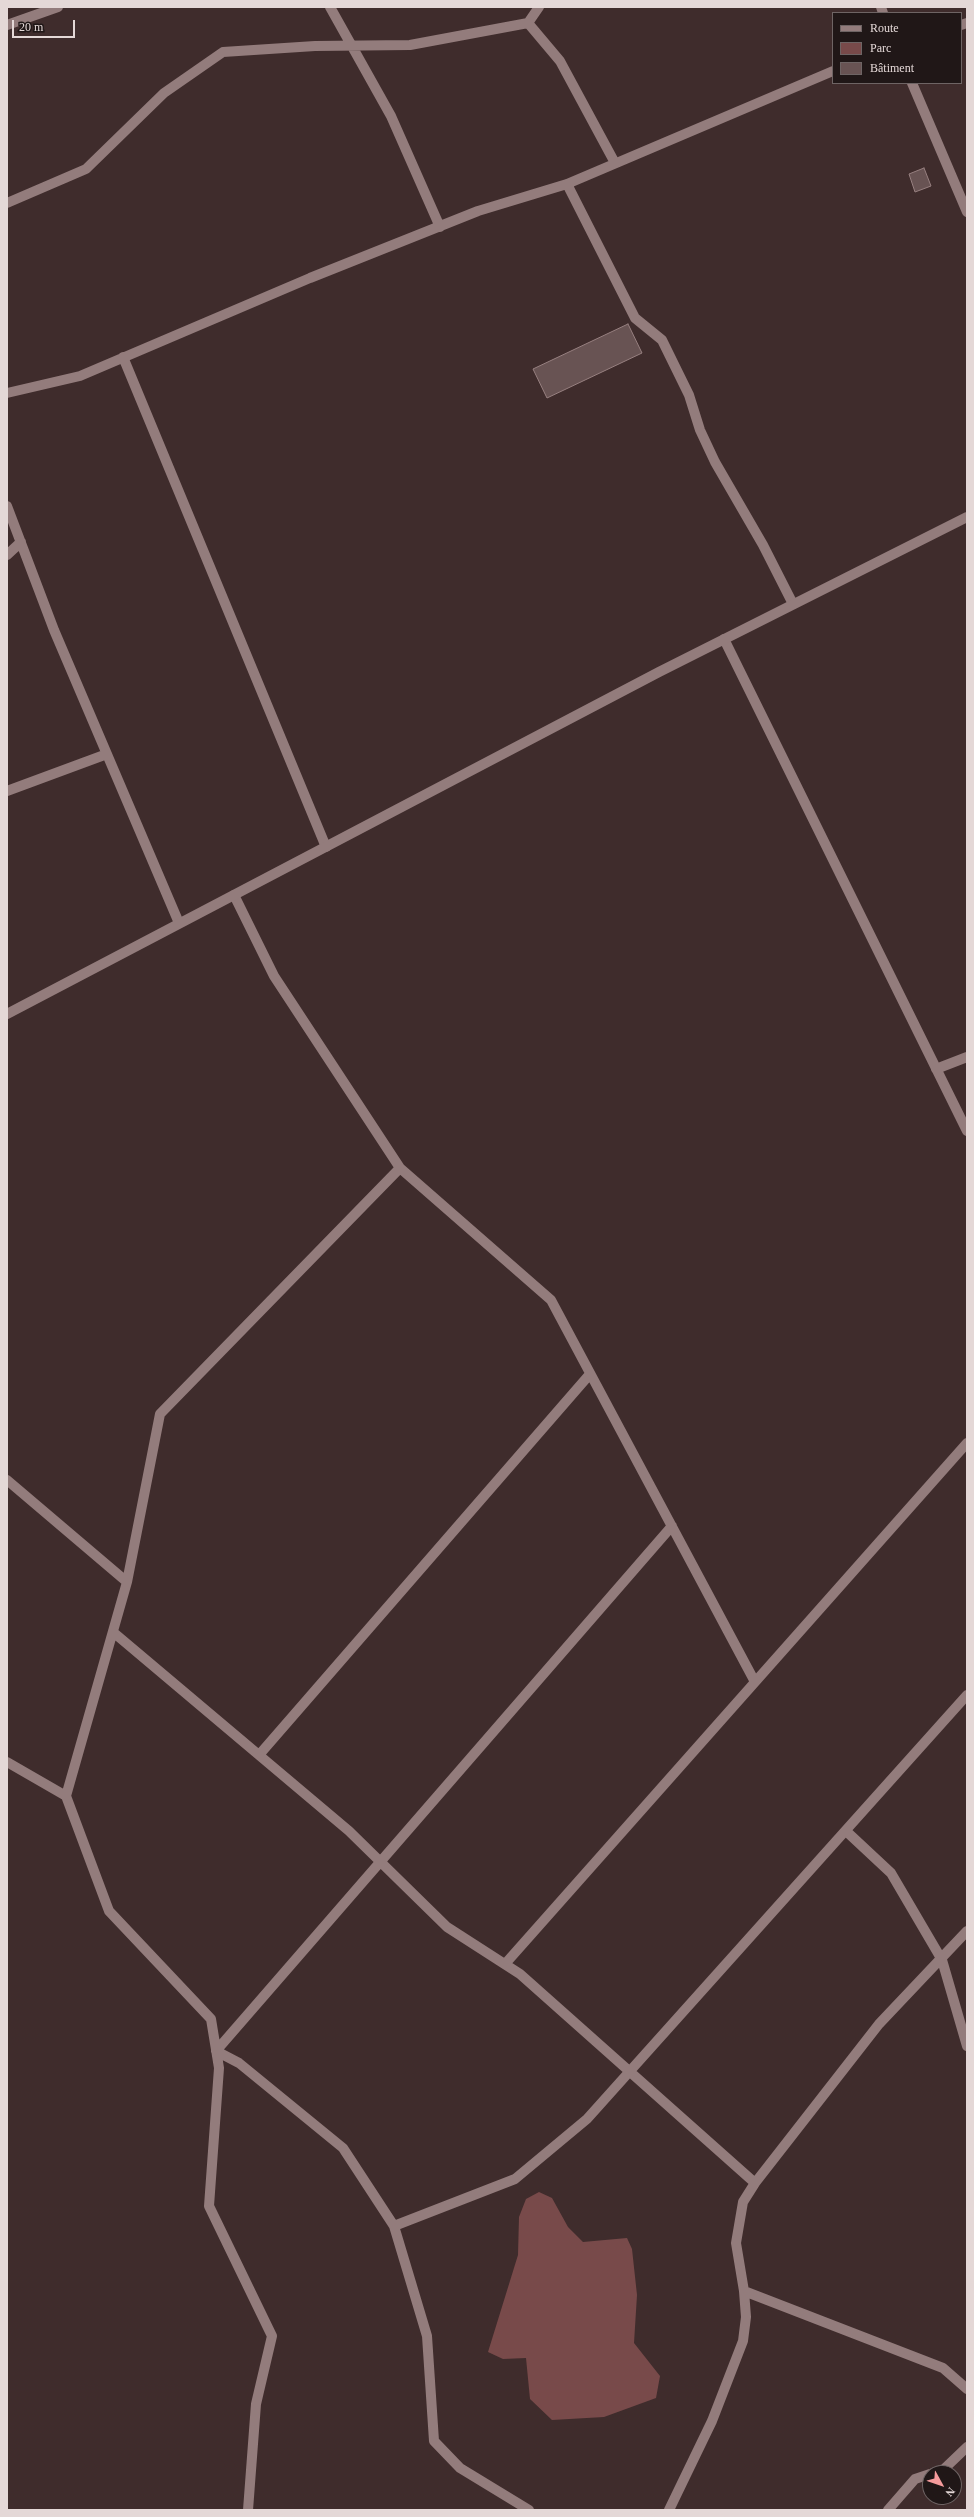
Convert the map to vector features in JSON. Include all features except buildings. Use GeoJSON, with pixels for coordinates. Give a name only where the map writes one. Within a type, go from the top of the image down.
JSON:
{"type":"FeatureCollection","features":[{"type":"Feature","properties":{"kind":"street"},"geometry":{"type":"LineString","coordinates":[[7,25],[58,7]]}},
{"type":"Feature","properties":{"kind":"street"},"geometry":{"type":"LineString","coordinates":[[330,7],[391,116],[440,227]]}},
{"type":"Feature","properties":{"kind":"street"},"geometry":{"type":"LineString","coordinates":[[7,203],[86,168],[164,93],[223,52],[352,45],[410,45],[528,23],[539,7]]}},
{"type":"Feature","properties":{"kind":"street"},"geometry":{"type":"LineString","coordinates":[[528,23],[560,60],[615,163]]}},
{"type":"Feature","properties":{"kind":"street"},"geometry":{"type":"LineString","coordinates":[[7,394],[80,376],[310,278],[478,211],[567,184],[832,71]]}},
{"type":"Feature","properties":{"kind":"street"},"geometry":{"type":"LineString","coordinates":[[912,84],[967,212]]}},
{"type":"Feature","properties":{"kind":"street"},"geometry":{"type":"LineString","coordinates":[[567,184],[635,318],[662,340],[689,395],[700,430],[715,462],[763,545],[793,604]]}},
{"type":"Feature","properties":{"kind":"street"},"geometry":{"type":"LineString","coordinates":[[123,357],[326,847]]}},
{"type":"Feature","properties":{"kind":"street"},"geometry":{"type":"LineString","coordinates":[[7,506],[54,630],[179,923]]}},
{"type":"Feature","properties":{"kind":"street"},"geometry":{"type":"LineString","coordinates":[[7,1014],[724,639],[967,517]]}},
{"type":"Feature","properties":{"kind":"street"},"geometry":{"type":"LineString","coordinates":[[7,555],[21,542]]}},
{"type":"Feature","properties":{"kind":"street"},"geometry":{"type":"LineString","coordinates":[[724,639],[967,1131]]}},
{"type":"Feature","properties":{"kind":"street"},"geometry":{"type":"LineString","coordinates":[[7,791],[107,754]]}},
{"type":"Feature","properties":{"kind":"street"},"geometry":{"type":"LineString","coordinates":[[234,895],[274,976],[400,1168],[551,1300],[755,1682]]}},
{"type":"Feature","properties":{"kind":"street"},"geometry":{"type":"LineString","coordinates":[[936,1069],[967,1057]]}},
{"type":"Feature","properties":{"kind":"street"},"geometry":{"type":"LineString","coordinates":[[246,2508],[256,2404],[272,2336],[209,2206],[219,2068],[210,2019],[109,1911],[66,1796],[128,1582],[160,1414],[400,1168]]}},
{"type":"Feature","properties":{"kind":"street"},"geometry":{"type":"LineString","coordinates":[[259,1755],[590,1374]]}},
{"type":"Feature","properties":{"kind":"street"},"geometry":{"type":"LineString","coordinates":[[505,1964],[967,1443]]}},
{"type":"Feature","properties":{"kind":"street"},"geometry":{"type":"LineString","coordinates":[[7,1480],[128,1582]]}},
{"type":"Feature","properties":{"kind":"street"},"geometry":{"type":"LineString","coordinates":[[216,2051],[672,1526]]}},
{"type":"Feature","properties":{"kind":"street"},"geometry":{"type":"LineString","coordinates":[[113,1632],[349,1831],[447,1927],[520,1974],[755,2183]]}},
{"type":"Feature","properties":{"kind":"street"},"geometry":{"type":"LineString","coordinates":[[394,2226],[515,2179],[587,2119],[967,1695]]}},
{"type":"Feature","properties":{"kind":"street"},"geometry":{"type":"LineString","coordinates":[[7,1762],[66,1796]]}},
{"type":"Feature","properties":{"kind":"street"},"geometry":{"type":"LineString","coordinates":[[846,1831],[891,1873],[942,1960],[967,2046]]}},
{"type":"Feature","properties":{"kind":"street"},"geometry":{"type":"LineString","coordinates":[[669,2510],[712,2421],[743,2341],[746,2317],[744,2291],[736,2243],[743,2202],[755,2183],[879,2024],[942,1960],[967,1931]]}},
{"type":"Feature","properties":{"kind":"street"},"geometry":{"type":"LineString","coordinates":[[216,2051],[239,2062],[343,2148],[394,2226],[427,2336],[434,2441],[460,2468],[529,2510]]}},
{"type":"Feature","properties":{"kind":"street"},"geometry":{"type":"LineString","coordinates":[[744,2291],[943,2368],[967,2389]]}},
{"type":"Feature","properties":{"kind":"street"},"geometry":{"type":"LineString","coordinates":[[948,2465],[967,2447]]}},
{"type":"Feature","properties":{"kind":"street"},"geometry":{"type":"LineString","coordinates":[[888,2510],[915,2479],[922,2477]]}},
{"type":"Feature","properties":{"kind":"green space"},"geometry":{"type":"Polygon","coordinates":[[[539,2192],[552,2198],[568,2227],[583,2242],[627,2238],[632,2249],[637,2295],[634,2343],[660,2376],[656,2398],[604,2417],[552,2420],[530,2399],[526,2358],[503,2359],[488,2352],[518,2255],[519,2217],[526,2199],[539,2192]]]}}]}
